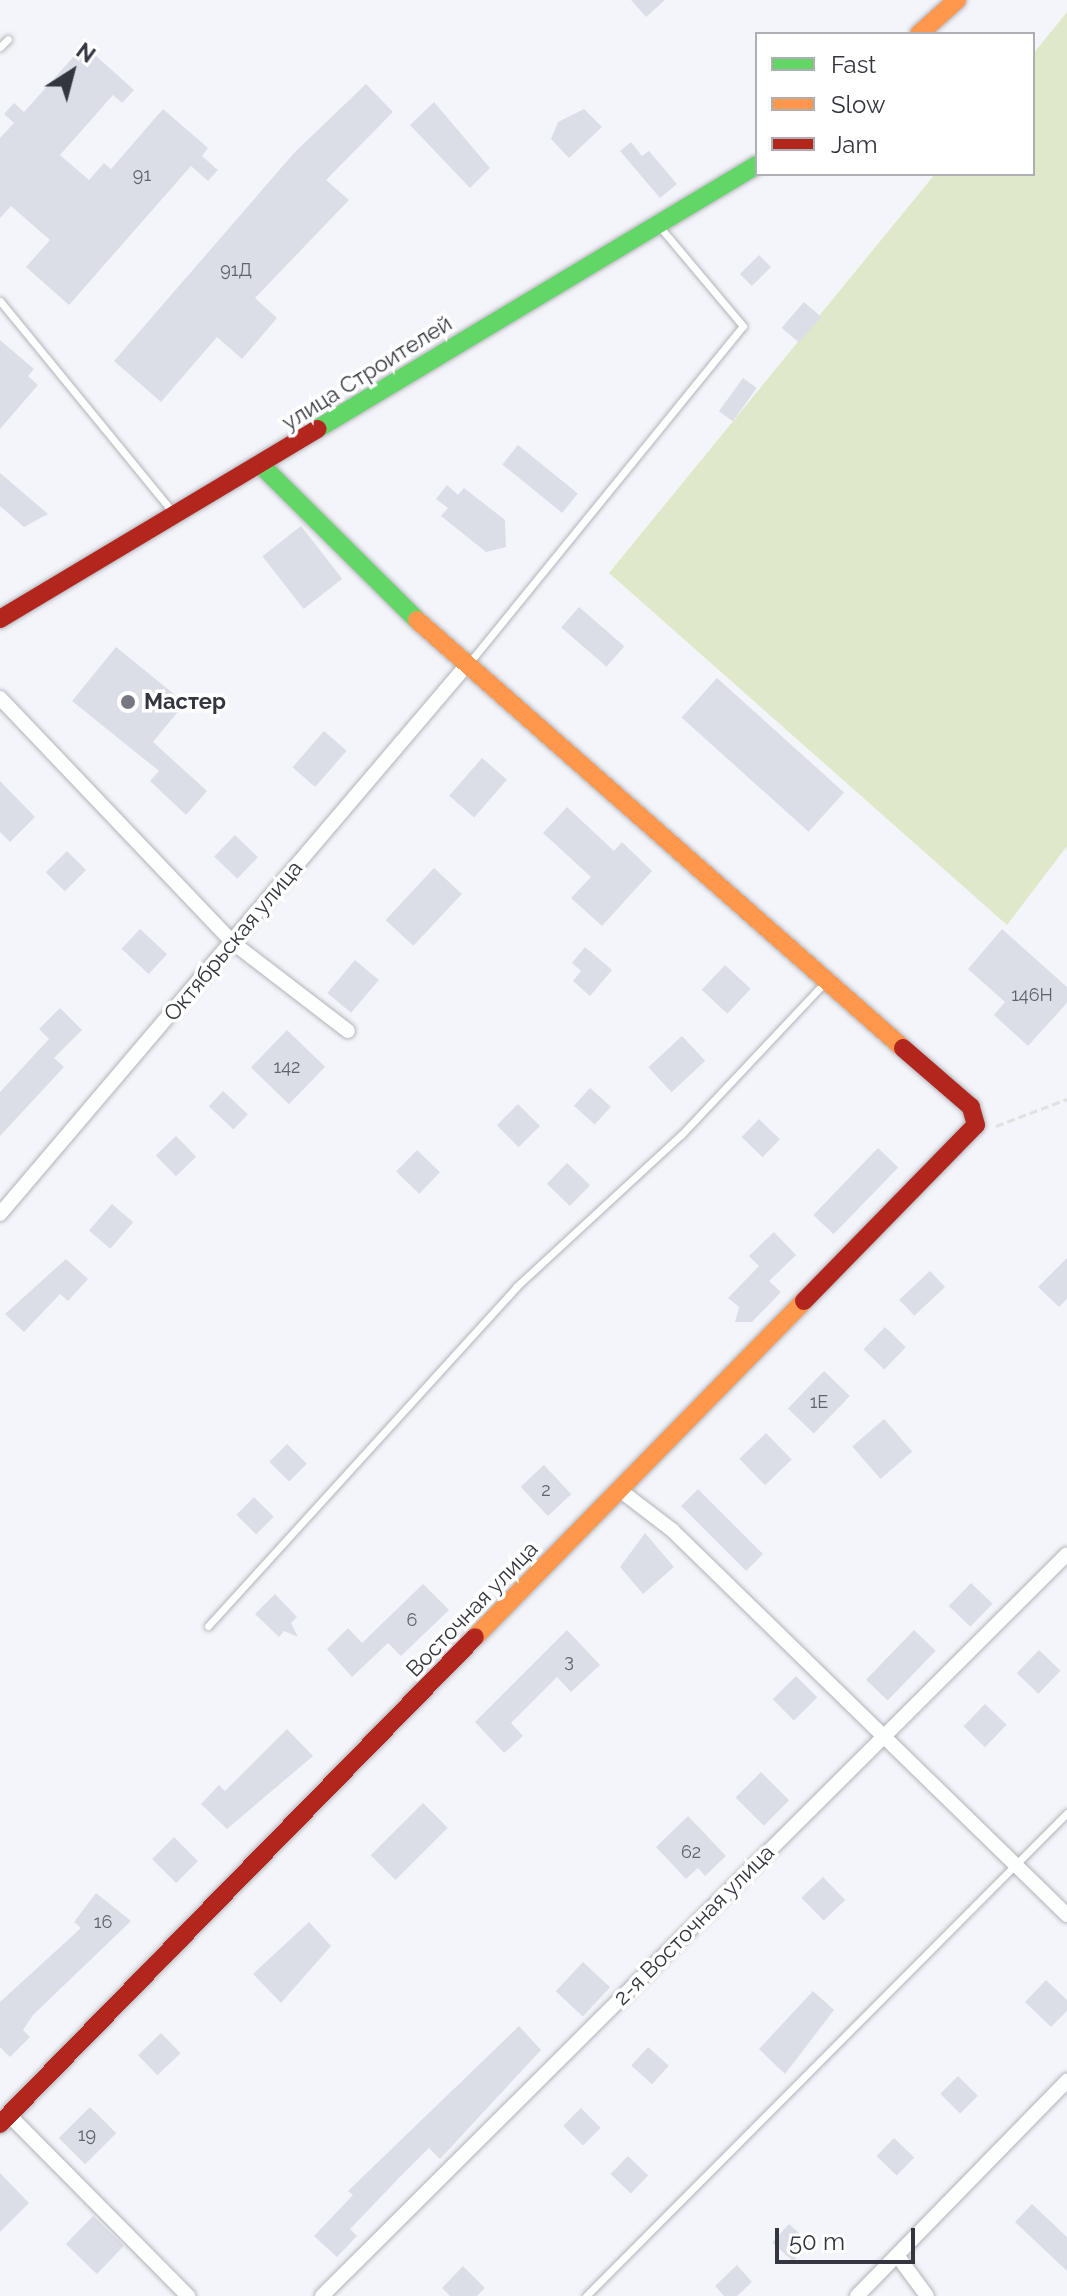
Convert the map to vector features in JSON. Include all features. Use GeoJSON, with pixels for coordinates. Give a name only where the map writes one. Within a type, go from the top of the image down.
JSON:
{"type":"FeatureCollection","features":[{"type":"Feature","properties":{"kind":"street"},"geometry":{"type":"LineString","coordinates":[[921,32],[957,0]]}},
{"type":"Feature","properties":{"kind":"street","name":"улица Строителей"},"geometry":{"type":"LineString","coordinates":[[0,619],[177,517],[656,222],[755,166]]}},
{"type":"Feature","properties":{"kind":"street"},"geometry":{"type":"LineString","coordinates":[[262,466],[465,667],[971,1107],[972,1130]]}},
{"type":"Feature","properties":{"kind":"street","name":"Октябрьская улица"},"geometry":{"type":"LineString","coordinates":[[0,1214],[465,667]]}},
{"type":"Feature","properties":{"kind":"street"},"geometry":{"type":"LineString","coordinates":[[0,698],[232,942],[348,1031]]}},
{"type":"Feature","properties":{"kind":"street","name":"Восточная улица"},"geometry":{"type":"LineString","coordinates":[[3,2115],[621,1491],[972,1130]]}},
{"type":"Feature","properties":{"kind":"street"},"geometry":{"type":"LineString","coordinates":[[621,1491],[672,1530],[1067,1915]]}},
{"type":"Feature","properties":{"kind":"street","name":"2-я Восточная улица"},"geometry":{"type":"LineString","coordinates":[[322,2296],[1067,1554]]}},
{"type":"Feature","properties":{"kind":"street"},"geometry":{"type":"LineString","coordinates":[[857,2296],[899,2258],[1067,2081]]}},
{"type":"Feature","properties":{"kind":"street"},"geometry":{"type":"LineString","coordinates":[[3,2115],[188,2296]]}},
{"type":"Feature","properties":{"kind":"street"},"geometry":{"type":"LineString","coordinates":[[899,2258],[927,2296]]}},
{"type":"Feature","properties":{"kind":"lane"},"geometry":{"type":"LineString","coordinates":[[0,47],[8,39]]}},
{"type":"Feature","properties":{"kind":"lane"},"geometry":{"type":"LineString","coordinates":[[465,667],[743,326],[656,222]]}},
{"type":"Feature","properties":{"kind":"lane"},"geometry":{"type":"LineString","coordinates":[[0,301],[177,517]]}},
{"type":"Feature","properties":{"kind":"lane"},"geometry":{"type":"LineString","coordinates":[[208,1626],[516,1287],[681,1135],[827,979]]}},
{"type":"Feature","properties":{"kind":"lane"},"geometry":{"type":"LineString","coordinates":[[586,2296],[1067,1813]]}},
{"type":"Feature","properties":{"kind":"path"},"geometry":{"type":"LineString","coordinates":[[972,1130],[1067,1099]]}},
{"type":"Feature","properties":{"kind":"green space"},"geometry":{"type":"Polygon","coordinates":[[[1067,12],[1067,846],[1007,925],[609,573],[933,176],[1035,176],[1035,52],[1067,12]]]}},
{"type":"Feature","properties":{"kind":"building"},"geometry":{"type":"Polygon","coordinates":[[[631,0],[665,0],[646,17],[631,0]]]}},
{"type":"Feature","properties":{"kind":"building"},"geometry":{"type":"Polygon","coordinates":[[[84,45],[134,90],[122,103],[113,95],[60,155],[89,180],[104,163],[111,169],[163,109],[208,148],[202,156],[218,170],[208,181],[191,166],[69,305],[26,267],[50,240],[11,206],[0,218],[0,138],[14,123],[4,114],[14,103],[24,112],[84,45]]]}},
{"type":"Feature","properties":{"kind":"building"},"geometry":{"type":"Polygon","coordinates":[[[366,84],[393,112],[326,180],[349,200],[255,298],[277,318],[242,359],[217,337],[161,402],[114,361],[294,153],[366,84]]]}},
{"type":"Feature","properties":{"kind":"building"},"geometry":{"type":"Polygon","coordinates":[[[434,102],[490,168],[470,188],[410,125],[434,102]]]}},
{"type":"Feature","properties":{"kind":"building"},"geometry":{"type":"Polygon","coordinates":[[[584,109],[602,127],[569,158],[551,139],[558,122],[584,109]]]}},
{"type":"Feature","properties":{"kind":"building"},"geometry":{"type":"Polygon","coordinates":[[[631,142],[642,156],[649,151],[677,184],[660,198],[620,151],[631,142]]]}},
{"type":"Feature","properties":{"kind":"building"},"geometry":{"type":"Polygon","coordinates":[[[759,255],[771,267],[752,286],[740,274],[759,255]]]}},
{"type":"Feature","properties":{"kind":"building"},"geometry":{"type":"Polygon","coordinates":[[[804,302],[821,317],[799,343],[782,328],[804,302]]]}},
{"type":"Feature","properties":{"kind":"building"},"geometry":{"type":"Polygon","coordinates":[[[0,340],[34,369],[28,376],[38,385],[0,429],[0,340]]]}},
{"type":"Feature","properties":{"kind":"building"},"geometry":{"type":"Polygon","coordinates":[[[743,378],[757,388],[733,421],[719,411],[743,378]]]}},
{"type":"Feature","properties":{"kind":"building"},"geometry":{"type":"Polygon","coordinates":[[[518,445],[578,493],[562,513],[502,464],[518,445]]]}},
{"type":"Feature","properties":{"kind":"building"},"geometry":{"type":"Polygon","coordinates":[[[0,473],[48,514],[24,527],[0,506],[0,473]]]}},
{"type":"Feature","properties":{"kind":"building"},"geometry":{"type":"Polygon","coordinates":[[[447,485],[458,495],[464,488],[505,520],[506,547],[486,552],[441,516],[448,508],[436,499],[447,485]]]}},
{"type":"Feature","properties":{"kind":"building"},"geometry":{"type":"Polygon","coordinates":[[[301,526],[342,579],[304,609],[262,556],[301,526]]]}},
{"type":"Feature","properties":{"kind":"building"},"geometry":{"type":"Polygon","coordinates":[[[579,607],[624,646],[607,667],[561,627],[579,607]]]}},
{"type":"Feature","properties":{"kind":"building","name":"Мастер"},"geometry":{"type":"Polygon","coordinates":[[[116,647],[185,703],[153,742],[207,791],[186,815],[150,781],[159,771],[72,701],[116,647]]]}},
{"type":"Feature","properties":{"kind":"building"},"geometry":{"type":"Polygon","coordinates":[[[717,678],[844,792],[809,832],[682,717],[717,678]]]}},
{"type":"Feature","properties":{"kind":"building"},"geometry":{"type":"Polygon","coordinates":[[[324,731],[347,751],[315,787],[293,767],[324,731]]]}},
{"type":"Feature","properties":{"kind":"building"},"geometry":{"type":"Polygon","coordinates":[[[482,758],[507,780],[474,817],[449,796],[482,758]]]}},
{"type":"Feature","properties":{"kind":"building"},"geometry":{"type":"Polygon","coordinates":[[[0,781],[35,817],[10,842],[0,832],[0,781]]]}},
{"type":"Feature","properties":{"kind":"building"},"geometry":{"type":"Polygon","coordinates":[[[567,807],[614,851],[622,842],[652,871],[602,926],[571,898],[591,877],[543,833],[567,807]]]}},
{"type":"Feature","properties":{"kind":"building"},"geometry":{"type":"Polygon","coordinates":[[[235,835],[258,857],[237,879],[214,857],[235,835]]]}},
{"type":"Feature","properties":{"kind":"building"},"geometry":{"type":"Polygon","coordinates":[[[67,851],[86,870],[65,891],[46,872],[67,851]]]}},
{"type":"Feature","properties":{"kind":"building"},"geometry":{"type":"Polygon","coordinates":[[[434,868],[462,894],[413,946],[386,920],[434,868]]]}},
{"type":"Feature","properties":{"kind":"building"},"geometry":{"type":"Polygon","coordinates":[[[140,929],[167,954],[149,974],[122,949],[140,929]]]}},
{"type":"Feature","properties":{"kind":"building"},"geometry":{"type":"Polygon","coordinates":[[[1002,929],[1067,987],[1067,1003],[1028,1046],[994,1015],[1005,1002],[968,969],[1002,929]]]}},
{"type":"Feature","properties":{"kind":"building"},"geometry":{"type":"Polygon","coordinates":[[[585,947],[612,970],[590,996],[573,981],[581,971],[572,963],[585,947]]]}},
{"type":"Feature","properties":{"kind":"building"},"geometry":{"type":"Polygon","coordinates":[[[355,960],[379,980],[351,1013],[327,993],[355,960]]]}},
{"type":"Feature","properties":{"kind":"building"},"geometry":{"type":"Polygon","coordinates":[[[725,965],[751,989],[727,1014],[702,990],[725,965]]]}},
{"type":"Feature","properties":{"kind":"building"},"geometry":{"type":"Polygon","coordinates":[[[60,1008],[82,1030],[54,1058],[64,1067],[0,1136],[0,1092],[49,1039],[39,1029],[60,1008]]]}},
{"type":"Feature","properties":{"kind":"building"},"geometry":{"type":"Polygon","coordinates":[[[287,1030],[325,1067],[289,1104],[251,1067],[287,1030]]]}},
{"type":"Feature","properties":{"kind":"building"},"geometry":{"type":"Polygon","coordinates":[[[682,1036],[705,1061],[672,1092],[648,1067],[682,1036]]]}},
{"type":"Feature","properties":{"kind":"building"},"geometry":{"type":"Polygon","coordinates":[[[590,1088],[611,1107],[595,1125],[574,1106],[590,1088]]]}},
{"type":"Feature","properties":{"kind":"building"},"geometry":{"type":"Polygon","coordinates":[[[223,1091],[248,1114],[234,1130],[209,1106],[223,1091]]]}},
{"type":"Feature","properties":{"kind":"building"},"geometry":{"type":"Polygon","coordinates":[[[518,1104],[540,1126],[519,1147],[497,1125],[518,1104]]]}},
{"type":"Feature","properties":{"kind":"building"},"geometry":{"type":"Polygon","coordinates":[[[759,1119],[780,1139],[762,1157],[742,1137],[759,1119]]]}},
{"type":"Feature","properties":{"kind":"building"},"geometry":{"type":"Polygon","coordinates":[[[176,1136],[196,1157],[176,1176],[156,1155],[176,1136]]]}},
{"type":"Feature","properties":{"kind":"building"},"geometry":{"type":"Polygon","coordinates":[[[878,1148],[898,1167],[834,1234],[813,1215],[878,1148]]]}},
{"type":"Feature","properties":{"kind":"building"},"geometry":{"type":"Polygon","coordinates":[[[417,1150],[440,1172],[419,1194],[396,1172],[417,1150]]]}},
{"type":"Feature","properties":{"kind":"building"},"geometry":{"type":"Polygon","coordinates":[[[567,1163],[590,1185],[570,1206],[547,1184],[567,1163]]]}},
{"type":"Feature","properties":{"kind":"building"},"geometry":{"type":"Polygon","coordinates":[[[112,1204],[133,1222],[110,1249],[89,1230],[112,1204]]]}},
{"type":"Feature","properties":{"kind":"building"},"geometry":{"type":"Polygon","coordinates":[[[774,1232],[796,1255],[769,1281],[781,1292],[752,1322],[735,1322],[739,1307],[728,1298],[759,1266],[749,1256],[774,1232]]]}},
{"type":"Feature","properties":{"kind":"building"},"geometry":{"type":"Polygon","coordinates":[[[1067,1258],[1067,1299],[1059,1307],[1038,1287],[1067,1258]]]}},
{"type":"Feature","properties":{"kind":"building"},"geometry":{"type":"Polygon","coordinates":[[[66,1259],[88,1279],[68,1301],[60,1294],[24,1332],[5,1314],[66,1259]]]}},
{"type":"Feature","properties":{"kind":"building"},"geometry":{"type":"Polygon","coordinates":[[[930,1271],[945,1287],[914,1316],[899,1300],[930,1271]]]}},
{"type":"Feature","properties":{"kind":"building"},"geometry":{"type":"Polygon","coordinates":[[[885,1327],[906,1347],[884,1369],[863,1349],[885,1327]]]}},
{"type":"Feature","properties":{"kind":"building"},"geometry":{"type":"Polygon","coordinates":[[[824,1371],[850,1396],[814,1433],[788,1408],[824,1371]]]}},
{"type":"Feature","properties":{"kind":"building"},"geometry":{"type":"Polygon","coordinates":[[[884,1419],[912,1451],[881,1479],[852,1447],[884,1419]]]}},
{"type":"Feature","properties":{"kind":"building"},"geometry":{"type":"Polygon","coordinates":[[[766,1433],[792,1460],[765,1485],[739,1459],[766,1433]]]}},
{"type":"Feature","properties":{"kind":"building"},"geometry":{"type":"Polygon","coordinates":[[[287,1444],[307,1464],[289,1481],[269,1462],[287,1444]]]}},
{"type":"Feature","properties":{"kind":"building"},"geometry":{"type":"Polygon","coordinates":[[[544,1465],[571,1494],[548,1516],[521,1487],[544,1465]]]}},
{"type":"Feature","properties":{"kind":"building"},"geometry":{"type":"Polygon","coordinates":[[[698,1489],[763,1554],[746,1571],[681,1506],[698,1489]]]}},
{"type":"Feature","properties":{"kind":"building"},"geometry":{"type":"Polygon","coordinates":[[[254,1497],[274,1517],[256,1534],[236,1515],[254,1497]]]}},
{"type":"Feature","properties":{"kind":"building"},"geometry":{"type":"Polygon","coordinates":[[[645,1533],[674,1567],[643,1594],[620,1567],[645,1533]]]}},
{"type":"Feature","properties":{"kind":"building"},"geometry":{"type":"Polygon","coordinates":[[[971,1583],[993,1604],[970,1627],[949,1606],[971,1583]]]}},
{"type":"Feature","properties":{"kind":"building"},"geometry":{"type":"Polygon","coordinates":[[[423,1584],[449,1610],[401,1656],[388,1643],[352,1677],[327,1649],[348,1628],[362,1643],[423,1584]]]}},
{"type":"Feature","properties":{"kind":"building"},"geometry":{"type":"Polygon","coordinates":[[[275,1594],[297,1617],[291,1623],[298,1637],[284,1631],[279,1637],[255,1614],[275,1594]]]}},
{"type":"Feature","properties":{"kind":"building"},"geometry":{"type":"Polygon","coordinates":[[[567,1630],[600,1665],[571,1692],[557,1677],[511,1723],[523,1736],[504,1753],[475,1722],[567,1630]]]}},
{"type":"Feature","properties":{"kind":"building"},"geometry":{"type":"Polygon","coordinates":[[[914,1630],[936,1651],[888,1700],[866,1680],[914,1630]]]}},
{"type":"Feature","properties":{"kind":"building"},"geometry":{"type":"Polygon","coordinates":[[[1039,1650],[1061,1671],[1038,1694],[1017,1673],[1039,1650]]]}},
{"type":"Feature","properties":{"kind":"building"},"geometry":{"type":"Polygon","coordinates":[[[796,1676],[817,1697],[794,1721],[773,1699],[796,1676]]]}},
{"type":"Feature","properties":{"kind":"building"},"geometry":{"type":"Polygon","coordinates":[[[985,1704],[1007,1725],[985,1747],[963,1726],[985,1704]]]}},
{"type":"Feature","properties":{"kind":"building"},"geometry":{"type":"Polygon","coordinates":[[[287,1729],[313,1756],[227,1829],[201,1804],[219,1785],[225,1791],[287,1729]]]}},
{"type":"Feature","properties":{"kind":"building"},"geometry":{"type":"Polygon","coordinates":[[[761,1772],[789,1800],[764,1826],[736,1797],[761,1772]]]}},
{"type":"Feature","properties":{"kind":"building"},"geometry":{"type":"Polygon","coordinates":[[[423,1803],[448,1828],[395,1880],[371,1855],[423,1803]]]}},
{"type":"Feature","properties":{"kind":"building"},"geometry":{"type":"Polygon","coordinates":[[[688,1816],[726,1856],[705,1876],[698,1868],[686,1879],[656,1847],[688,1816]]]}},
{"type":"Feature","properties":{"kind":"building"},"geometry":{"type":"Polygon","coordinates":[[[174,1837],[198,1861],[176,1883],[152,1859],[174,1837]]]}},
{"type":"Feature","properties":{"kind":"building"},"geometry":{"type":"Polygon","coordinates":[[[823,1877],[845,1900],[824,1921],[801,1898],[823,1877]]]}},
{"type":"Feature","properties":{"kind":"building"},"geometry":{"type":"Polygon","coordinates":[[[96,1893],[131,1921],[33,2015],[23,2030],[30,2037],[10,2057],[0,2047],[0,2002],[81,1928],[74,1922],[96,1893]]]}},
{"type":"Feature","properties":{"kind":"building"},"geometry":{"type":"Polygon","coordinates":[[[309,1922],[331,1946],[281,2003],[253,1974],[309,1922]]]}},
{"type":"Feature","properties":{"kind":"building"},"geometry":{"type":"Polygon","coordinates":[[[583,1962],[610,1987],[583,2016],[556,1991],[583,1962]]]}},
{"type":"Feature","properties":{"kind":"building"},"geometry":{"type":"Polygon","coordinates":[[[1046,1980],[1067,2000],[1067,2011],[1051,2027],[1025,2002],[1046,1980]]]}},
{"type":"Feature","properties":{"kind":"building"},"geometry":{"type":"Polygon","coordinates":[[[813,1991],[834,2010],[785,2074],[759,2049],[813,1991]]]}},
{"type":"Feature","properties":{"kind":"building"},"geometry":{"type":"Polygon","coordinates":[[[519,2026],[541,2050],[440,2159],[429,2148],[399,2178],[350,2229],[357,2236],[337,2257],[314,2236],[353,2195],[348,2191],[519,2026]]]}},
{"type":"Feature","properties":{"kind":"building"},"geometry":{"type":"Polygon","coordinates":[[[161,2033],[180,2053],[157,2075],[138,2055],[161,2033]]]}},
{"type":"Feature","properties":{"kind":"building"},"geometry":{"type":"Polygon","coordinates":[[[648,2047],[669,2066],[652,2084],[631,2066],[648,2047]]]}},
{"type":"Feature","properties":{"kind":"building"},"geometry":{"type":"Polygon","coordinates":[[[958,2076],[978,2096],[960,2113],[940,2094],[958,2076]]]}},
{"type":"Feature","properties":{"kind":"building"},"geometry":{"type":"Polygon","coordinates":[[[90,2107],[116,2133],[85,2164],[59,2138],[90,2107]]]}},
{"type":"Feature","properties":{"kind":"building"},"geometry":{"type":"Polygon","coordinates":[[[581,2108],[601,2128],[583,2145],[563,2126],[581,2108]]]}},
{"type":"Feature","properties":{"kind":"building"},"geometry":{"type":"Polygon","coordinates":[[[894,2138],[914,2157],[897,2175],[877,2156],[894,2138]]]}},
{"type":"Feature","properties":{"kind":"building"},"geometry":{"type":"Polygon","coordinates":[[[628,2156],[648,2175],[631,2193],[611,2174],[628,2156]]]}},
{"type":"Feature","properties":{"kind":"building"},"geometry":{"type":"Polygon","coordinates":[[[0,2173],[29,2203],[0,2232],[0,2173]]]}},
{"type":"Feature","properties":{"kind":"building"},"geometry":{"type":"Polygon","coordinates":[[[1032,2204],[1067,2237],[1067,2271],[1015,2222],[1032,2204]]]}},
{"type":"Feature","properties":{"kind":"building"},"geometry":{"type":"Polygon","coordinates":[[[93,2216],[124,2246],[97,2274],[66,2244],[93,2216]]]}},
{"type":"Feature","properties":{"kind":"building"},"geometry":{"type":"Polygon","coordinates":[[[789,2224],[810,2243],[793,2261],[772,2243],[789,2224]]]}},
{"type":"Feature","properties":{"kind":"building"},"geometry":{"type":"Polygon","coordinates":[[[737,2265],[752,2282],[737,2296],[724,2296],[715,2286],[737,2265]]]}},
{"type":"Feature","properties":{"kind":"building"},"geometry":{"type":"Polygon","coordinates":[[[463,2266],[485,2288],[477,2296],[450,2296],[442,2288],[463,2266]]]}},
{"type":"Feature","properties":{"kind":"traffic: fast"},"geometry":{"type":"LineString","coordinates":[[317,429],[755,166]]}},
{"type":"Feature","properties":{"kind":"traffic: fast"},"geometry":{"type":"LineString","coordinates":[[262,466],[417,620]]}},
{"type":"Feature","properties":{"kind":"traffic: slow"},"geometry":{"type":"LineString","coordinates":[[921,32],[957,0]]}},
{"type":"Feature","properties":{"kind":"traffic: slow"},"geometry":{"type":"LineString","coordinates":[[417,620],[903,1048]]}},
{"type":"Feature","properties":{"kind":"traffic: slow"},"geometry":{"type":"LineString","coordinates":[[475,1637],[804,1301]]}},
{"type":"Feature","properties":{"kind":"traffic: jam"},"geometry":{"type":"LineString","coordinates":[[0,619],[317,429]]}},
{"type":"Feature","properties":{"kind":"traffic: jam"},"geometry":{"type":"LineString","coordinates":[[804,1301],[976,1125],[971,1107],[903,1048]]}},
{"type":"Feature","properties":{"kind":"traffic: jam"},"geometry":{"type":"LineString","coordinates":[[0,2124],[475,1637]]}},
{"type":"Feature","properties":{"kind":"place","name":"Мастер"},"geometry":{"type":"Point","coordinates":[128,702]}}]}
